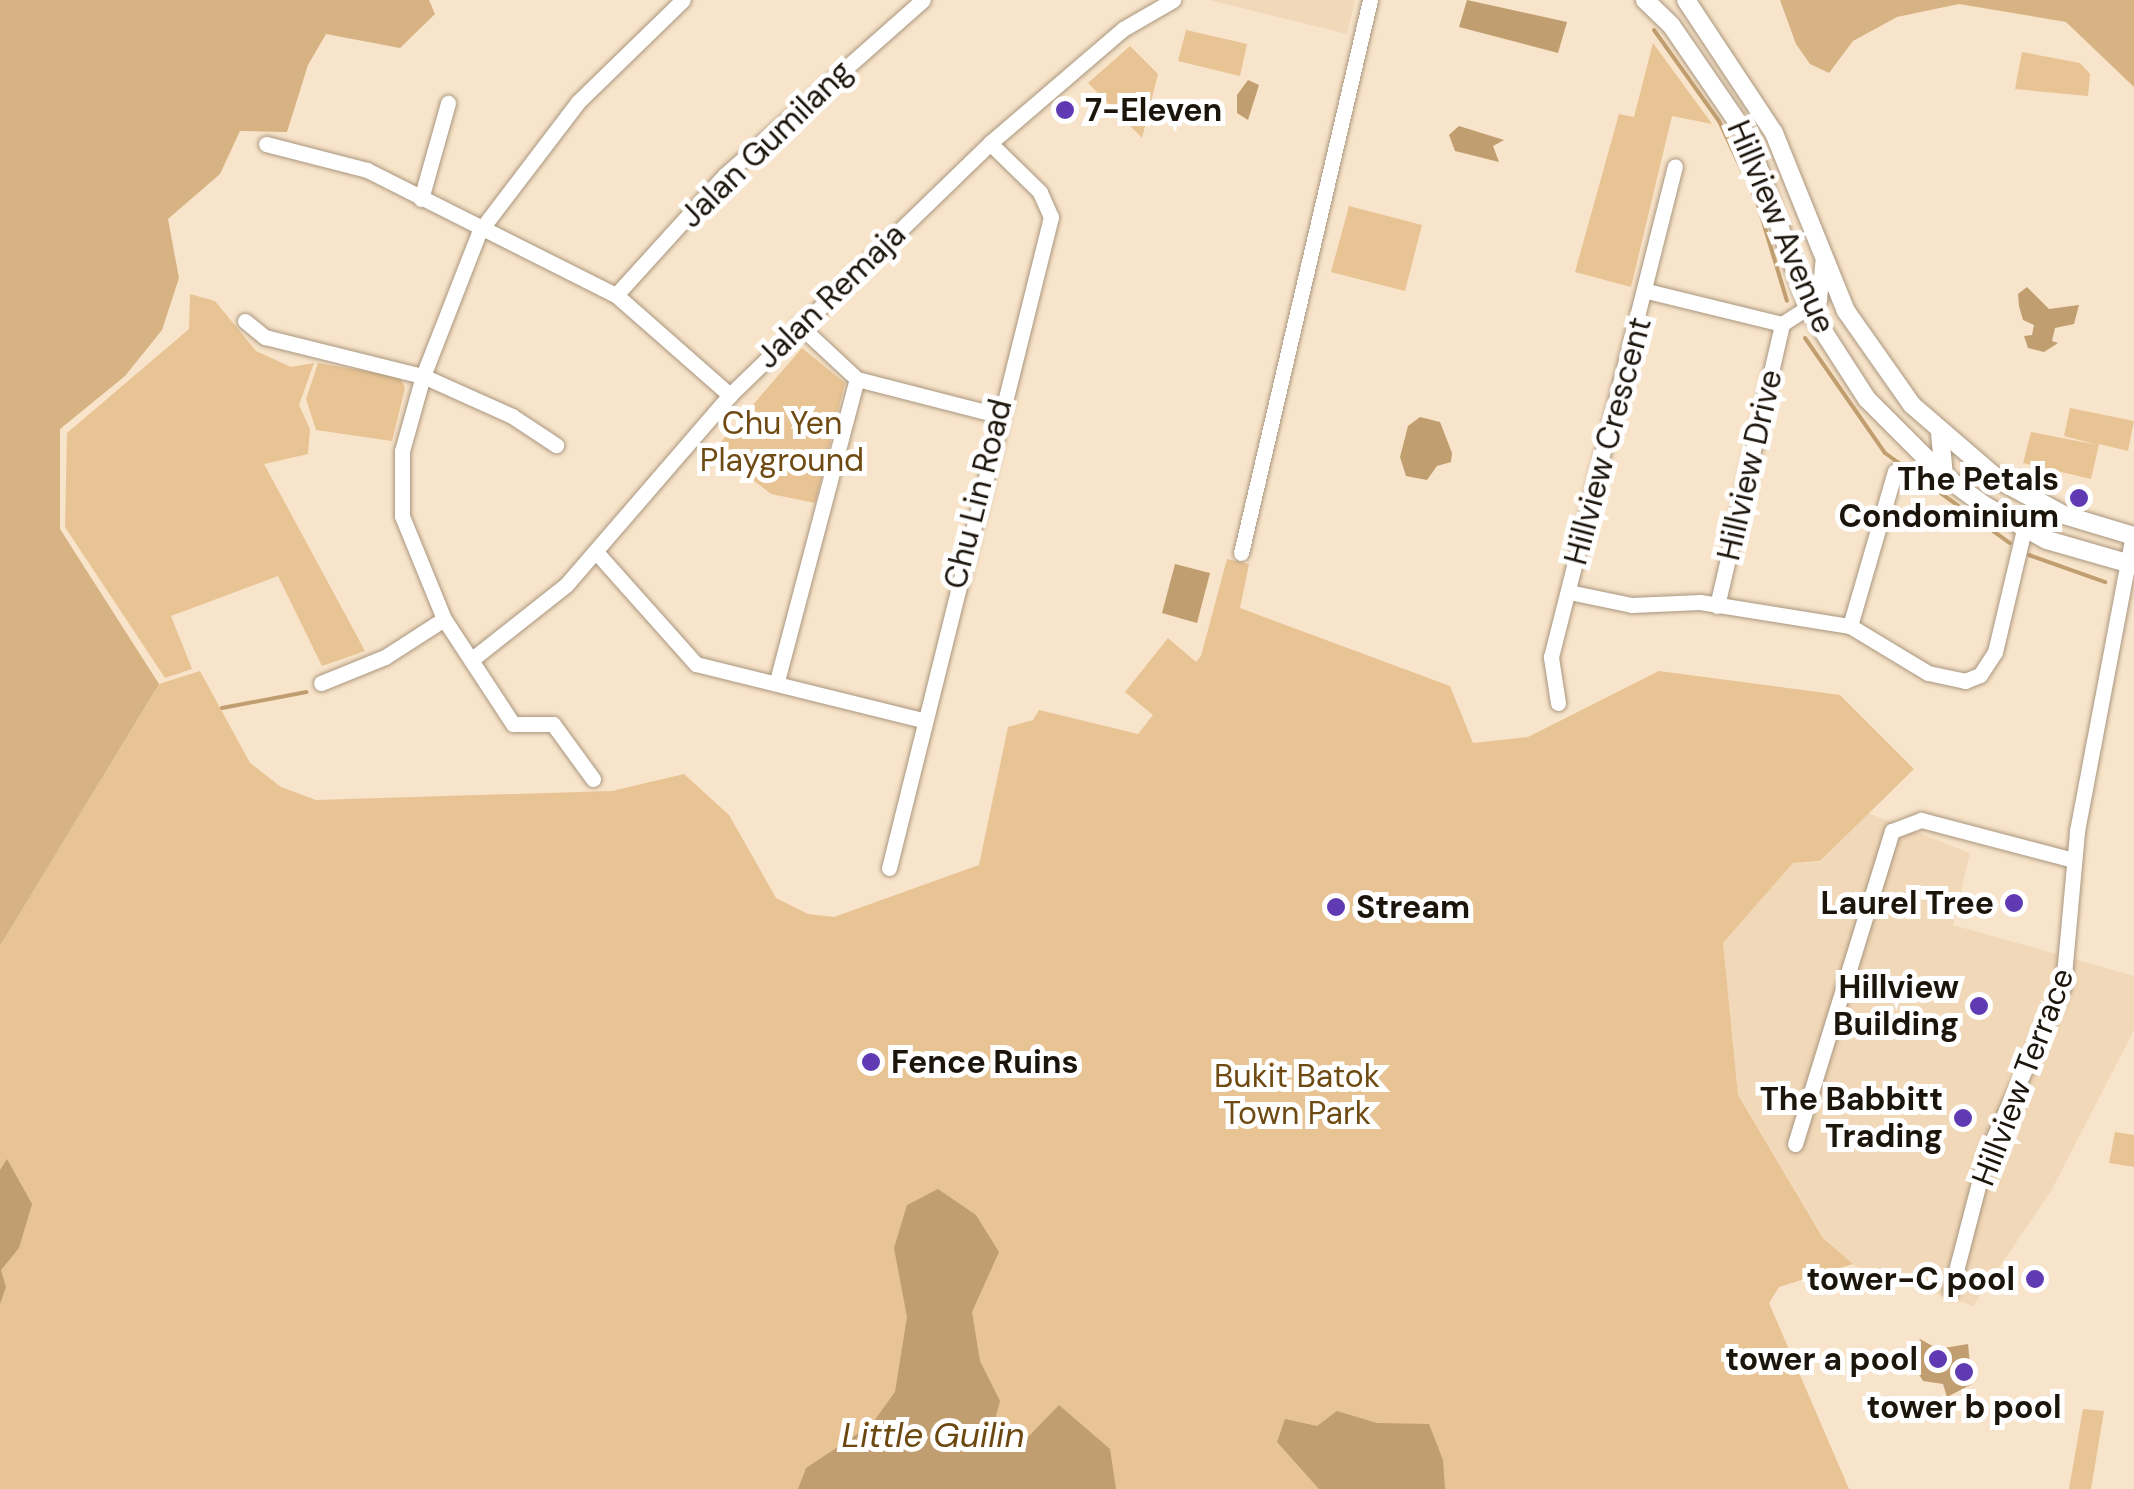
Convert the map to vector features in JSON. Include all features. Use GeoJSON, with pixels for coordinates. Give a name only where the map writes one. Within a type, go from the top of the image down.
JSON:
{"type":"FeatureCollection","features":[{"type":"Feature","properties":{"kind":"street"},"geometry":{"type":"LineString","coordinates":[[592,780],[550,722],[513,724],[444,619],[402,516],[402,451],[423,376],[479,232],[578,102],[682,0]]}},
{"type":"Feature","properties":{"kind":"street","name":"Jalan Gumilang"},"geometry":{"type":"LineString","coordinates":[[616,294],[725,176],[923,0]]}},
{"type":"Feature","properties":{"kind":"street","name":"Jalan Remaja"},"geometry":{"type":"LineString","coordinates":[[470,660],[533,617],[598,554],[730,396],[990,143],[1123,29],[1173,0]]}},
{"type":"Feature","properties":{"kind":"street"},"geometry":{"type":"LineString","coordinates":[[1241,553],[1370,0]]}},
{"type":"Feature","properties":{"kind":"street","name":"Hillview Avenue"},"geometry":{"type":"LineString","coordinates":[[1645,0],[1670,25],[1747,136],[1809,308],[1867,400],[1944,476],[2024,529],[2130,564]]}},
{"type":"Feature","properties":{"kind":"street","name":"Hillview Avenue"},"geometry":{"type":"LineString","coordinates":[[1686,0],[1774,133],[1822,262],[1852,321],[1894,381],[1940,433],[2032,499],[2134,536]]}},
{"type":"Feature","properties":{"kind":"street"},"geometry":{"type":"LineString","coordinates":[[421,199],[448,103]]}},
{"type":"Feature","properties":{"kind":"street","name":"Chu Lin Road"},"geometry":{"type":"LineString","coordinates":[[889,868],[997,414],[1051,218],[1040,192],[990,143]]}},
{"type":"Feature","properties":{"kind":"street"},"geometry":{"type":"LineString","coordinates":[[266,144],[366,170],[479,232],[616,294],[730,396]]}},
{"type":"Feature","properties":{"kind":"street","name":"Hillview Crescent"},"geometry":{"type":"LineString","coordinates":[[1558,703],[1550,658],[1647,290],[1675,166]]}},
{"type":"Feature","properties":{"kind":"street"},"geometry":{"type":"LineString","coordinates":[[1782,324],[1809,308],[1822,294],[1822,262]]}},
{"type":"Feature","properties":{"kind":"street","name":"Hillview Crescent"},"geometry":{"type":"LineString","coordinates":[[1647,290],[1782,324]]}},
{"type":"Feature","properties":{"kind":"street"},"geometry":{"type":"LineString","coordinates":[[1809,308],[1833,309],[1852,321]]}},
{"type":"Feature","properties":{"kind":"street"},"geometry":{"type":"LineString","coordinates":[[244,321],[266,337],[423,376],[512,416],[556,445]]}},
{"type":"Feature","properties":{"kind":"street","name":"Hillview Drive"},"geometry":{"type":"LineString","coordinates":[[1717,606],[1782,324]]}},
{"type":"Feature","properties":{"kind":"street"},"geometry":{"type":"LineString","coordinates":[[799,325],[857,380],[997,414]]}},
{"type":"Feature","properties":{"kind":"street"},"geometry":{"type":"LineString","coordinates":[[777,681],[857,380]]}},
{"type":"Feature","properties":{"kind":"street"},"geometry":{"type":"LineString","coordinates":[[1940,433],[1944,476]]}},
{"type":"Feature","properties":{"kind":"street"},"geometry":{"type":"LineString","coordinates":[[1850,626],[1895,471]]}},
{"type":"Feature","properties":{"kind":"street","name":"Hillview Crescent"},"geometry":{"type":"LineString","coordinates":[[1568,592],[1620,604],[1717,606],[1850,626],[1928,673],[1965,681],[1980,675],[1995,652],[2024,529]]}},
{"type":"Feature","properties":{"kind":"street","name":"Hillview Terrace"},"geometry":{"type":"LineString","coordinates":[[1952,1290],[1987,1152],[2063,986],[2072,944],[2073,860],[2134,536]]}},
{"type":"Feature","properties":{"kind":"street"},"geometry":{"type":"LineString","coordinates":[[598,554],[678,652],[714,671],[777,681],[922,720]]}},
{"type":"Feature","properties":{"kind":"street"},"geometry":{"type":"LineString","coordinates":[[321,683],[385,657],[444,619]]}},
{"type":"Feature","properties":{"kind":"street"},"geometry":{"type":"LineString","coordinates":[[1795,1144],[1892,830],[1921,820],[2073,860]]}},
{"type":"Feature","properties":{"kind":"shaded area"},"geometry":{"type":"Polygon","coordinates":[[[0,0],[429,0],[435,14],[400,48],[326,34],[308,65],[287,132],[240,131],[220,174],[168,219],[179,278],[162,330],[125,376],[60,429],[60,529],[159,684],[0,946],[0,0]]]}},
{"type":"Feature","properties":{"kind":"shaded area"},"geometry":{"type":"Polygon","coordinates":[[[1209,0],[1355,0],[1347,34],[1209,0]]]}},
{"type":"Feature","properties":{"kind":"shaded area"},"geometry":{"type":"Polygon","coordinates":[[[1780,0],[2134,0],[2134,87],[2066,22],[1959,4],[1897,17],[1853,41],[1829,73],[1810,64],[1796,44],[1780,0]]]}},
{"type":"Feature","properties":{"kind":"shaded area"},"geometry":{"type":"Polygon","coordinates":[[[1868,813],[1970,853],[1953,925],[2134,976],[2134,1030],[2051,1191],[1973,1306],[1855,1266],[1824,1238],[1738,1095],[1723,943],[1793,863],[1820,862],[1868,813]]]}},
{"type":"Feature","properties":{"kind":"green space"},"geometry":{"type":"Polygon","coordinates":[[[1186,30],[1247,44],[1240,76],[1178,61],[1186,30]]]}},
{"type":"Feature","properties":{"kind":"green space"},"geometry":{"type":"Polygon","coordinates":[[[1653,43],[1712,124],[1672,116],[1631,287],[1575,272],[1619,114],[1634,117],[1653,43]]]}},
{"type":"Feature","properties":{"kind":"green space"},"geometry":{"type":"Polygon","coordinates":[[[1130,46],[1158,74],[1142,138],[1088,83],[1130,46]]]}},
{"type":"Feature","properties":{"kind":"green space"},"geometry":{"type":"Polygon","coordinates":[[[2022,52],[2080,63],[2090,74],[2088,96],[2015,89],[2022,52]]]}},
{"type":"Feature","properties":{"kind":"green space"},"geometry":{"type":"Polygon","coordinates":[[[1349,206],[1422,225],[1405,291],[1331,272],[1349,206]]]}},
{"type":"Feature","properties":{"kind":"green space"},"geometry":{"type":"Polygon","coordinates":[[[190,294],[215,301],[256,351],[291,367],[314,363],[299,405],[310,429],[308,454],[264,464],[365,651],[322,666],[278,576],[171,616],[192,669],[165,678],[65,527],[67,433],[189,329],[190,294]]]}},
{"type":"Feature","properties":{"kind":"green space","name":"Chu Yen Playground"},"geometry":{"type":"Polygon","coordinates":[[[802,348],[845,383],[815,503],[771,494],[714,450],[802,348]]]}},
{"type":"Feature","properties":{"kind":"green space"},"geometry":{"type":"Polygon","coordinates":[[[318,363],[400,377],[405,388],[392,441],[316,430],[306,399],[318,363]]]}},
{"type":"Feature","properties":{"kind":"green space"},"geometry":{"type":"Polygon","coordinates":[[[2070,408],[2134,421],[2128,451],[2099,444],[2091,479],[2023,463],[2031,432],[2098,445],[2064,436],[2070,408]]]}},
{"type":"Feature","properties":{"kind":"green space","name":"Bukit Batok Town Park"},"geometry":{"type":"Polygon","coordinates":[[[1227,559],[1249,564],[1240,608],[1450,686],[1473,743],[1528,737],[1659,671],[1840,695],[1914,769],[1820,861],[1793,863],[1723,943],[1738,1095],[1823,1238],[1853,1264],[1779,1287],[1769,1303],[1849,1489],[0,1489],[0,946],[159,684],[200,671],[250,763],[281,787],[316,800],[612,791],[684,774],[729,815],[776,898],[808,914],[834,917],[979,865],[1008,727],[1033,720],[1039,710],[1138,734],[1153,715],[1125,692],[1168,638],[1196,662],[1201,656],[1227,559]]]}},
{"type":"Feature","properties":{"kind":"green space"},"geometry":{"type":"Polygon","coordinates":[[[2115,1132],[2134,1135],[2134,1167],[2109,1163],[2115,1132]]]}},
{"type":"Feature","properties":{"kind":"green space"},"geometry":{"type":"Polygon","coordinates":[[[2083,1409],[2104,1411],[2091,1489],[2069,1489],[2083,1409]]]}},
{"type":"Feature","properties":{"kind":"water"},"geometry":{"type":"Polygon","coordinates":[[[1467,0],[1567,22],[1558,53],[1459,27],[1467,0]]]}},
{"type":"Feature","properties":{"kind":"water"},"geometry":{"type":"Polygon","coordinates":[[[1248,80],[1259,85],[1248,120],[1237,113],[1237,95],[1248,80]]]}},
{"type":"Feature","properties":{"kind":"water"},"geometry":{"type":"Polygon","coordinates":[[[1459,126],[1504,140],[1493,146],[1499,162],[1455,151],[1449,135],[1459,126]]]}},
{"type":"Feature","properties":{"kind":"water"},"geometry":{"type":"Polygon","coordinates":[[[2027,287],[2049,309],[2079,305],[2074,324],[2055,328],[2052,341],[2058,343],[2044,352],[2028,348],[2024,336],[2032,335],[2034,325],[2023,320],[2019,306],[2018,294],[2027,287]]]}},
{"type":"Feature","properties":{"kind":"water"},"geometry":{"type":"Polygon","coordinates":[[[1420,417],[1440,422],[1452,453],[1451,462],[1437,466],[1427,480],[1406,476],[1400,457],[1408,426],[1420,417]]]}},
{"type":"Feature","properties":{"kind":"water"},"geometry":{"type":"Polygon","coordinates":[[[1175,564],[1210,573],[1197,623],[1162,613],[1175,564]]]}},
{"type":"Feature","properties":{"kind":"water"},"geometry":{"type":"Polygon","coordinates":[[[7,1159],[32,1204],[19,1248],[1,1270],[6,1287],[0,1304],[0,1170],[7,1159]]]}},
{"type":"Feature","properties":{"kind":"water","name":"Little Guilin"},"geometry":{"type":"Polygon","coordinates":[[[938,1189],[976,1215],[999,1252],[972,1312],[980,1361],[1000,1401],[990,1438],[1026,1439],[1059,1405],[1110,1449],[1116,1489],[798,1489],[806,1468],[871,1425],[895,1392],[907,1317],[894,1248],[907,1205],[938,1189]]]}},
{"type":"Feature","properties":{"kind":"water","name":"tower a pool"},"geometry":{"type":"Polygon","coordinates":[[[1920,1339],[1938,1349],[1968,1344],[1972,1384],[1947,1397],[1943,1384],[1923,1381],[1912,1363],[1920,1339]]]}},
{"type":"Feature","properties":{"kind":"water"},"geometry":{"type":"Polygon","coordinates":[[[1337,1411],[1377,1423],[1429,1424],[1443,1460],[1445,1489],[1319,1489],[1277,1442],[1285,1419],[1317,1426],[1337,1411]]]}},
{"type":"Feature","properties":{"kind":"waterway"},"geometry":{"type":"LineString","coordinates":[[1654,30],[1719,121],[1758,205],[1787,301]]}},
{"type":"Feature","properties":{"kind":"waterway"},"geometry":{"type":"LineString","coordinates":[[1805,338],[1885,453],[2010,543]]}},
{"type":"Feature","properties":{"kind":"waterway"},"geometry":{"type":"LineString","coordinates":[[2029,555],[2105,582]]}},
{"type":"Feature","properties":{"kind":"waterway"},"geometry":{"type":"LineString","coordinates":[[222,708],[307,692]]}},
{"type":"Feature","properties":{"kind":"place","name":"7-Eleven"},"geometry":{"type":"Point","coordinates":[1065,110]}},
{"type":"Feature","properties":{"kind":"place","name":"The Petals Condominium"},"geometry":{"type":"Point","coordinates":[2079,498]}},
{"type":"Feature","properties":{"kind":"place","name":"Laurel Tree"},"geometry":{"type":"Point","coordinates":[2014,903]}},
{"type":"Feature","properties":{"kind":"place","name":"Stream"},"geometry":{"type":"Point","coordinates":[1336,907]}},
{"type":"Feature","properties":{"kind":"place","name":"Hillview Building"},"geometry":{"type":"Point","coordinates":[1979,1006]}},
{"type":"Feature","properties":{"kind":"place","name":"Fence Ruins"},"geometry":{"type":"Point","coordinates":[871,1062]}},
{"type":"Feature","properties":{"kind":"place","name":"The Babbitt Trading"},"geometry":{"type":"Point","coordinates":[1963,1118]}},
{"type":"Feature","properties":{"kind":"place","name":"tower-C pool"},"geometry":{"type":"Point","coordinates":[2035,1279]}},
{"type":"Feature","properties":{"kind":"place","name":"tower a pool"},"geometry":{"type":"Point","coordinates":[1938,1359]}},
{"type":"Feature","properties":{"kind":"place","name":"tower b pool"},"geometry":{"type":"Point","coordinates":[1964,1372]}}]}
